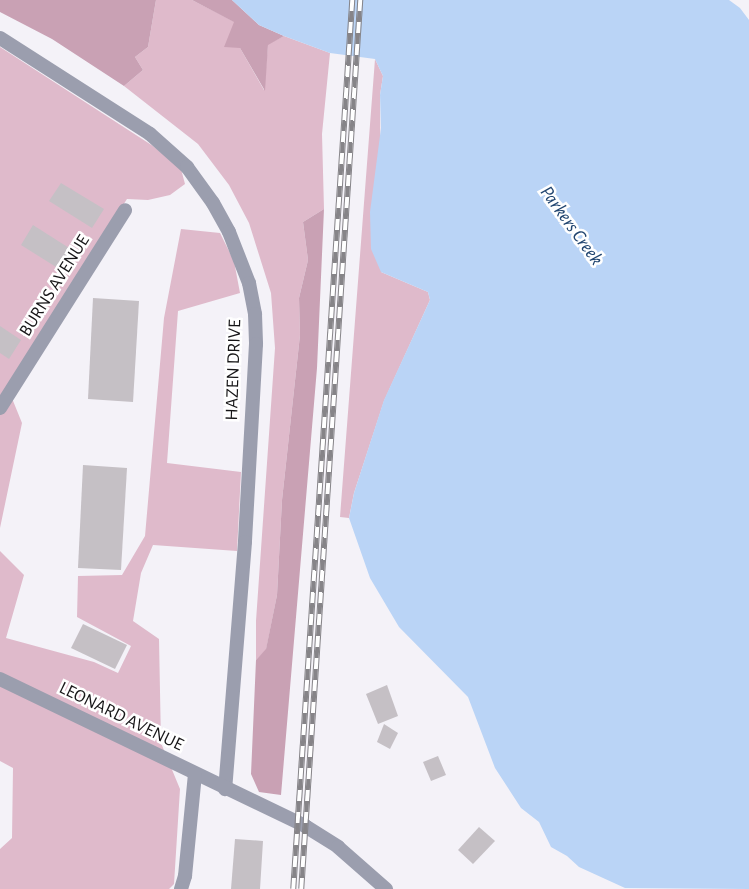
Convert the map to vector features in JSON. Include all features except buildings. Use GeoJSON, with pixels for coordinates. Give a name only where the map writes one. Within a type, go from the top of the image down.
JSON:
{"type":"FeatureCollection","features":[{"type":"Feature","properties":{"kind":"street","name":"HAZEN DRIVE"},"geometry":{"type":"LineString","coordinates":[[0,38],[150,134],[188,167],[213,203],[229,232],[249,283],[255,314],[256,344],[245,542],[225,789]]}},
{"type":"Feature","properties":{"kind":"street","name":"BURNS AVENUE"},"geometry":{"type":"LineString","coordinates":[[0,408],[125,210]]}},
{"type":"Feature","properties":{"kind":"street","name":"LEONARD AVENUE"},"geometry":{"type":"LineString","coordinates":[[0,679],[305,826],[338,847],[386,889]]}},
{"type":"Feature","properties":{"kind":"street"},"geometry":{"type":"LineString","coordinates":[[181,889],[185,876],[195,774]]}},
{"type":"Feature","properties":{"kind":"shaded area"},"geometry":{"type":"Polygon","coordinates":[[[0,0],[156,0],[148,47],[135,57],[143,70],[124,86],[52,39],[0,12],[0,0]]]}},
{"type":"Feature","properties":{"kind":"shaded area"},"geometry":{"type":"Polygon","coordinates":[[[156,0],[192,0],[235,22],[240,48],[264,90],[268,44],[284,36],[330,53],[322,134],[324,209],[303,222],[308,260],[299,298],[300,335],[282,500],[277,595],[266,650],[256,660],[256,621],[275,348],[271,293],[249,223],[229,185],[198,144],[124,86],[143,70],[135,57],[148,47],[156,0]]]}},
{"type":"Feature","properties":{"kind":"shaded area"},"geometry":{"type":"Polygon","coordinates":[[[192,0],[232,0],[259,25],[284,36],[268,45],[265,91],[240,48],[224,47],[234,22],[192,0]]]}},
{"type":"Feature","properties":{"kind":"shaded area"},"geometry":{"type":"Polygon","coordinates":[[[0,47],[153,146],[181,169],[185,184],[170,195],[148,200],[127,199],[7,386],[22,423],[0,528],[0,47]]]}},
{"type":"Feature","properties":{"kind":"shaded area"},"geometry":{"type":"Polygon","coordinates":[[[375,59],[383,76],[380,95],[381,272],[428,292],[430,300],[384,401],[354,493],[349,518],[340,517],[375,59]]]}},
{"type":"Feature","properties":{"kind":"shaded area"},"geometry":{"type":"Polygon","coordinates":[[[324,209],[317,368],[281,795],[259,792],[251,774],[256,660],[266,649],[277,595],[282,500],[300,335],[299,298],[308,260],[303,222],[324,209]]]}},
{"type":"Feature","properties":{"kind":"shaded area"},"geometry":{"type":"Polygon","coordinates":[[[181,229],[220,233],[234,261],[240,293],[178,311],[167,463],[241,472],[237,551],[153,545],[141,573],[133,621],[159,639],[161,743],[180,789],[174,884],[169,889],[0,889],[0,849],[12,838],[13,768],[0,761],[0,551],[24,575],[6,638],[94,662],[118,673],[131,646],[77,617],[78,576],[122,575],[145,536],[164,318],[181,229]]]}},
{"type":"Feature","properties":{"kind":"water","name":"Parkers Creek"},"geometry":{"type":"Polygon","coordinates":[[[232,0],[729,0],[740,8],[749,20],[749,889],[625,888],[579,867],[567,856],[551,847],[539,822],[521,808],[495,768],[468,697],[399,627],[370,578],[349,518],[354,493],[384,400],[430,300],[428,292],[381,272],[371,249],[370,212],[381,128],[380,95],[383,76],[375,59],[330,53],[284,36],[259,25],[232,0]]]}},
{"type":"Feature","properties":{"kind":"railway"},"geometry":{"type":"LineString","coordinates":[[293,889],[352,0]]}},
{"type":"Feature","properties":{"kind":"railway"},"geometry":{"type":"LineString","coordinates":[[301,889],[360,0]]}}]}
